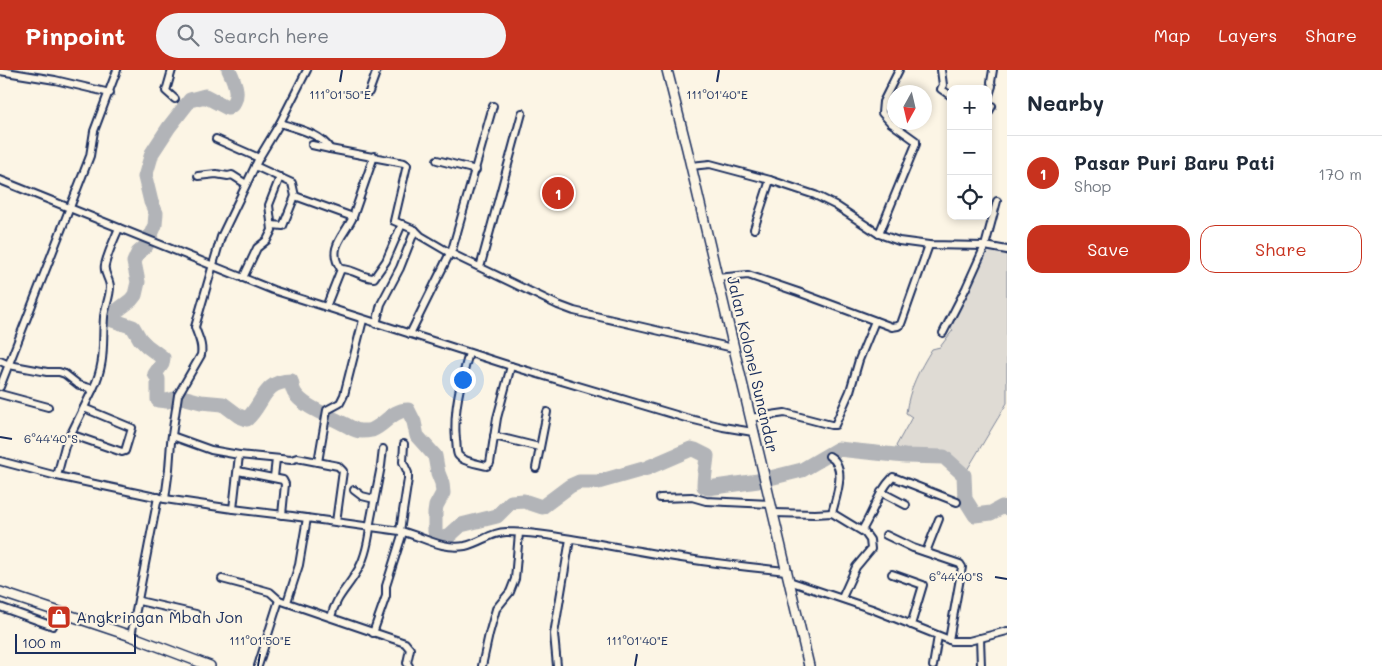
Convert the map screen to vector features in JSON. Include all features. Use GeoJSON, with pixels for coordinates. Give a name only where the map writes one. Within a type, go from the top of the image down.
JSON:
{"type":"FeatureCollection","features":[{"type":"Feature","properties":{"kind":"main road","name":"Jalan Kolonel Sunandar"},"geometry":{"type":"LineString","coordinates":[[667,70],[809,666]]}},
{"type":"Feature","properties":{"kind":"main road"},"geometry":{"type":"LineString","coordinates":[[0,592],[131,636],[210,666]]}},
{"type":"Feature","properties":{"kind":"street"},"geometry":{"type":"LineString","coordinates":[[0,387],[90,156],[94,130],[110,93],[117,70]]}},
{"type":"Feature","properties":{"kind":"street"},"geometry":{"type":"LineString","coordinates":[[172,70],[166,90],[175,98]]}},
{"type":"Feature","properties":{"kind":"street"},"geometry":{"type":"LineString","coordinates":[[165,499],[177,397],[200,356],[202,348],[194,327],[212,264],[221,237],[246,184],[307,70]]}},
{"type":"Feature","properties":{"kind":"street"},"geometry":{"type":"LineString","coordinates":[[369,92],[376,70]]}},
{"type":"Feature","properties":{"kind":"street"},"geometry":{"type":"LineString","coordinates":[[879,234],[916,144],[914,140],[890,123],[882,113],[883,102],[899,70]]}},
{"type":"Feature","properties":{"kind":"street"},"geometry":{"type":"LineString","coordinates":[[942,70],[942,90],[947,93]]}},
{"type":"Feature","properties":{"kind":"street"},"geometry":{"type":"LineString","coordinates":[[992,85],[993,70]]}},
{"type":"Feature","properties":{"kind":"street"},"geometry":{"type":"LineString","coordinates":[[0,71],[56,80],[110,93]]}},
{"type":"Feature","properties":{"kind":"street"},"geometry":{"type":"LineString","coordinates":[[410,334],[451,251],[493,106]]}},
{"type":"Feature","properties":{"kind":"street"},"geometry":{"type":"LineString","coordinates":[[480,264],[522,113]]}},
{"type":"Feature","properties":{"kind":"street"},"geometry":{"type":"LineString","coordinates":[[280,123],[313,135],[324,142],[330,149]]}},
{"type":"Feature","properties":{"kind":"street"},"geometry":{"type":"LineString","coordinates":[[216,139],[259,158]]}},
{"type":"Feature","properties":{"kind":"street"},"geometry":{"type":"LineString","coordinates":[[312,145],[374,156],[407,165],[394,219],[395,222],[415,230],[421,236],[532,294],[574,311],[734,348]]}},
{"type":"Feature","properties":{"kind":"street"},"geometry":{"type":"LineString","coordinates":[[374,156],[349,227],[337,244],[335,261],[341,269],[352,270],[369,278],[374,278],[386,261],[402,224]]}},
{"type":"Feature","properties":{"kind":"street"},"geometry":{"type":"LineString","coordinates":[[437,160],[476,170]]}},
{"type":"Feature","properties":{"kind":"street"},"geometry":{"type":"LineString","coordinates":[[691,166],[710,164],[770,180],[815,195],[835,205],[879,234],[899,241],[929,245],[984,246],[1007,250]]}},
{"type":"Feature","properties":{"kind":"street"},"geometry":{"type":"LineString","coordinates":[[255,166],[292,183],[295,196],[283,226],[272,224]]}},
{"type":"Feature","properties":{"kind":"street"},"geometry":{"type":"LineString","coordinates":[[198,176],[211,174],[232,175],[246,184]]}},
{"type":"Feature","properties":{"kind":"street"},"geometry":{"type":"LineString","coordinates":[[243,278],[258,248],[265,243],[270,235],[272,224],[269,205],[280,177]]}},
{"type":"Feature","properties":{"kind":"street"},"geometry":{"type":"LineString","coordinates":[[0,180],[243,278],[363,320],[686,418],[753,432]]}},
{"type":"Feature","properties":{"kind":"street"},"geometry":{"type":"LineString","coordinates":[[754,230],[770,180]]}},
{"type":"Feature","properties":{"kind":"street"},"geometry":{"type":"LineString","coordinates":[[295,196],[353,217]]}},
{"type":"Feature","properties":{"kind":"street"},"geometry":{"type":"LineString","coordinates":[[943,333],[966,288],[984,246],[997,201]]}},
{"type":"Feature","properties":{"kind":"street"},"geometry":{"type":"LineString","coordinates":[[57,476],[65,446],[98,378],[103,358],[104,318],[110,290],[105,265],[119,228]]}},
{"type":"Feature","properties":{"kind":"street"},"geometry":{"type":"LineString","coordinates":[[376,324],[381,304],[400,268],[415,230]]}},
{"type":"Feature","properties":{"kind":"street"},"geometry":{"type":"LineString","coordinates":[[717,278],[748,275],[892,327],[901,324],[929,245]]}},
{"type":"Feature","properties":{"kind":"street"},"geometry":{"type":"LineString","coordinates":[[326,307],[341,269]]}},
{"type":"Feature","properties":{"kind":"street"},"geometry":{"type":"LineString","coordinates":[[318,462],[328,409],[340,403],[344,396],[363,320]]}},
{"type":"Feature","properties":{"kind":"street"},"geometry":{"type":"LineString","coordinates":[[750,418],[785,413],[835,425],[850,391],[859,360],[874,321]]}},
{"type":"Feature","properties":{"kind":"street"},"geometry":{"type":"LineString","coordinates":[[469,353],[456,408],[455,427],[458,454],[462,458],[489,465],[511,366]]}},
{"type":"Feature","properties":{"kind":"street"},"geometry":{"type":"LineString","coordinates":[[0,361],[9,365],[48,372],[59,372],[65,374],[79,385],[93,389]]}},
{"type":"Feature","properties":{"kind":"street"},"geometry":{"type":"LineString","coordinates":[[0,394],[48,407]]}},
{"type":"Feature","properties":{"kind":"street"},"geometry":{"type":"LineString","coordinates":[[70,434],[122,452],[125,451],[132,428],[84,408]]}},
{"type":"Feature","properties":{"kind":"street"},"geometry":{"type":"LineString","coordinates":[[536,468],[547,412]]}},
{"type":"Feature","properties":{"kind":"street"},"geometry":{"type":"LineString","coordinates":[[172,436],[211,450],[276,459],[290,460],[297,458],[338,466],[343,471],[336,522]]}},
{"type":"Feature","properties":{"kind":"street"},"geometry":{"type":"LineString","coordinates":[[494,436],[539,446]]}},
{"type":"Feature","properties":{"kind":"street"},"geometry":{"type":"LineString","coordinates":[[373,633],[386,596],[386,586],[401,532],[408,479],[408,473],[403,462],[404,444]]}},
{"type":"Feature","properties":{"kind":"street"},"geometry":{"type":"LineString","coordinates":[[331,618],[336,602],[361,565],[367,546],[383,449]]}},
{"type":"Feature","properties":{"kind":"street"},"geometry":{"type":"LineString","coordinates":[[233,510],[239,455]]}},
{"type":"Feature","properties":{"kind":"street"},"geometry":{"type":"LineString","coordinates":[[274,477],[276,459]]}},
{"type":"Feature","properties":{"kind":"street"},"geometry":{"type":"LineString","coordinates":[[832,513],[839,481],[839,470],[833,460]]}},
{"type":"Feature","properties":{"kind":"street"},"geometry":{"type":"LineString","coordinates":[[0,461],[57,476],[165,499],[401,532],[412,534],[439,545],[452,547],[477,543],[501,532],[519,533],[786,571]]}},
{"type":"Feature","properties":{"kind":"street"},"geometry":{"type":"LineString","coordinates":[[238,471],[283,480],[285,484],[282,515]]}},
{"type":"Feature","properties":{"kind":"street"},"geometry":{"type":"LineString","coordinates":[[862,530],[881,492],[892,478],[895,477],[957,502]]}},
{"type":"Feature","properties":{"kind":"street"},"geometry":{"type":"LineString","coordinates":[[354,490],[362,496],[374,499]]}},
{"type":"Feature","properties":{"kind":"street"},"geometry":{"type":"LineString","coordinates":[[881,492],[906,505]]}},
{"type":"Feature","properties":{"kind":"street"},"geometry":{"type":"LineString","coordinates":[[131,636],[158,497]]}},
{"type":"Feature","properties":{"kind":"street"},"geometry":{"type":"LineString","coordinates":[[660,498],[692,497],[706,501],[815,514],[832,513],[862,530],[870,540],[871,549],[856,567],[842,598]]}},
{"type":"Feature","properties":{"kind":"street"},"geometry":{"type":"LineString","coordinates":[[287,602],[299,565],[307,518]]}},
{"type":"Feature","properties":{"kind":"street"},"geometry":{"type":"LineString","coordinates":[[926,552],[939,519]]}},
{"type":"Feature","properties":{"kind":"street"},"geometry":{"type":"LineString","coordinates":[[482,666],[488,634],[496,609],[510,592],[516,578],[519,533]]}},
{"type":"Feature","properties":{"kind":"street"},"geometry":{"type":"LineString","coordinates":[[886,535],[906,545],[960,564],[962,567],[949,640]]}},
{"type":"Feature","properties":{"kind":"street"},"geometry":{"type":"LineString","coordinates":[[558,666],[554,634],[570,539]]}},
{"type":"Feature","properties":{"kind":"street"},"geometry":{"type":"LineString","coordinates":[[892,574],[923,585],[911,625]]}},
{"type":"Feature","properties":{"kind":"street"},"geometry":{"type":"LineString","coordinates":[[222,579],[270,592],[279,600],[405,644],[410,649],[407,663],[409,666]]}},
{"type":"Feature","properties":{"kind":"street"},"geometry":{"type":"LineString","coordinates":[[789,580],[842,598],[949,640],[961,641],[1007,631]]}},
{"type":"Feature","properties":{"kind":"street"},"geometry":{"type":"LineString","coordinates":[[258,666],[279,600]]}},
{"type":"Feature","properties":{"kind":"street"},"geometry":{"type":"LineString","coordinates":[[138,601],[196,614]]}},
{"type":"Feature","properties":{"kind":"street"},"geometry":{"type":"LineString","coordinates":[[0,608],[53,626]]}},
{"type":"Feature","properties":{"kind":"street"},"geometry":{"type":"LineString","coordinates":[[933,666],[938,636]]}},
{"type":"Feature","properties":{"kind":"street"},"geometry":{"type":"LineString","coordinates":[[980,638],[981,666]]}},
{"type":"Feature","properties":{"kind":"shaded area"},"geometry":{"type":"Polygon","coordinates":[[[985,246],[1007,250],[1007,403],[964,475],[944,457],[905,456],[896,446],[912,417],[906,413],[915,380],[932,349],[940,347],[953,330],[948,327],[985,246]]]}},
{"type":"Feature","properties":{"kind":"waterway"},"geometry":{"type":"LineString","coordinates":[[229,70],[236,90],[235,100],[232,104],[228,108],[205,96],[190,100],[152,153],[145,177],[151,202],[156,213],[155,225],[146,246],[138,253],[134,262],[138,282],[135,295],[110,316],[112,320],[133,327],[140,339],[163,358],[162,364],[155,374],[158,379],[158,400],[167,401],[182,397],[201,402],[223,404],[239,416],[247,419],[269,389],[282,382],[291,381],[294,392],[304,402],[358,431],[377,428],[397,412],[408,410],[414,422],[417,436],[435,456],[443,493],[436,506],[435,531],[436,537],[443,538],[449,536],[461,525],[497,516],[511,502],[524,501],[542,507],[570,486],[579,482],[598,482],[647,468],[691,449],[707,456],[704,486],[708,488],[758,481],[802,470],[838,449],[905,456],[944,457],[964,475],[965,499],[975,515],[991,513],[1002,507],[1007,508]]}},
{"type":"Feature","properties":{"kind":"place","name":"Pasar Puri Baru Pati"},"geometry":{"type":"Point","coordinates":[558,193]}},
{"type":"Feature","properties":{"kind":"place","name":"Angkringan Mbah Jon"},"geometry":{"type":"Point","coordinates":[59,617]}}]}
